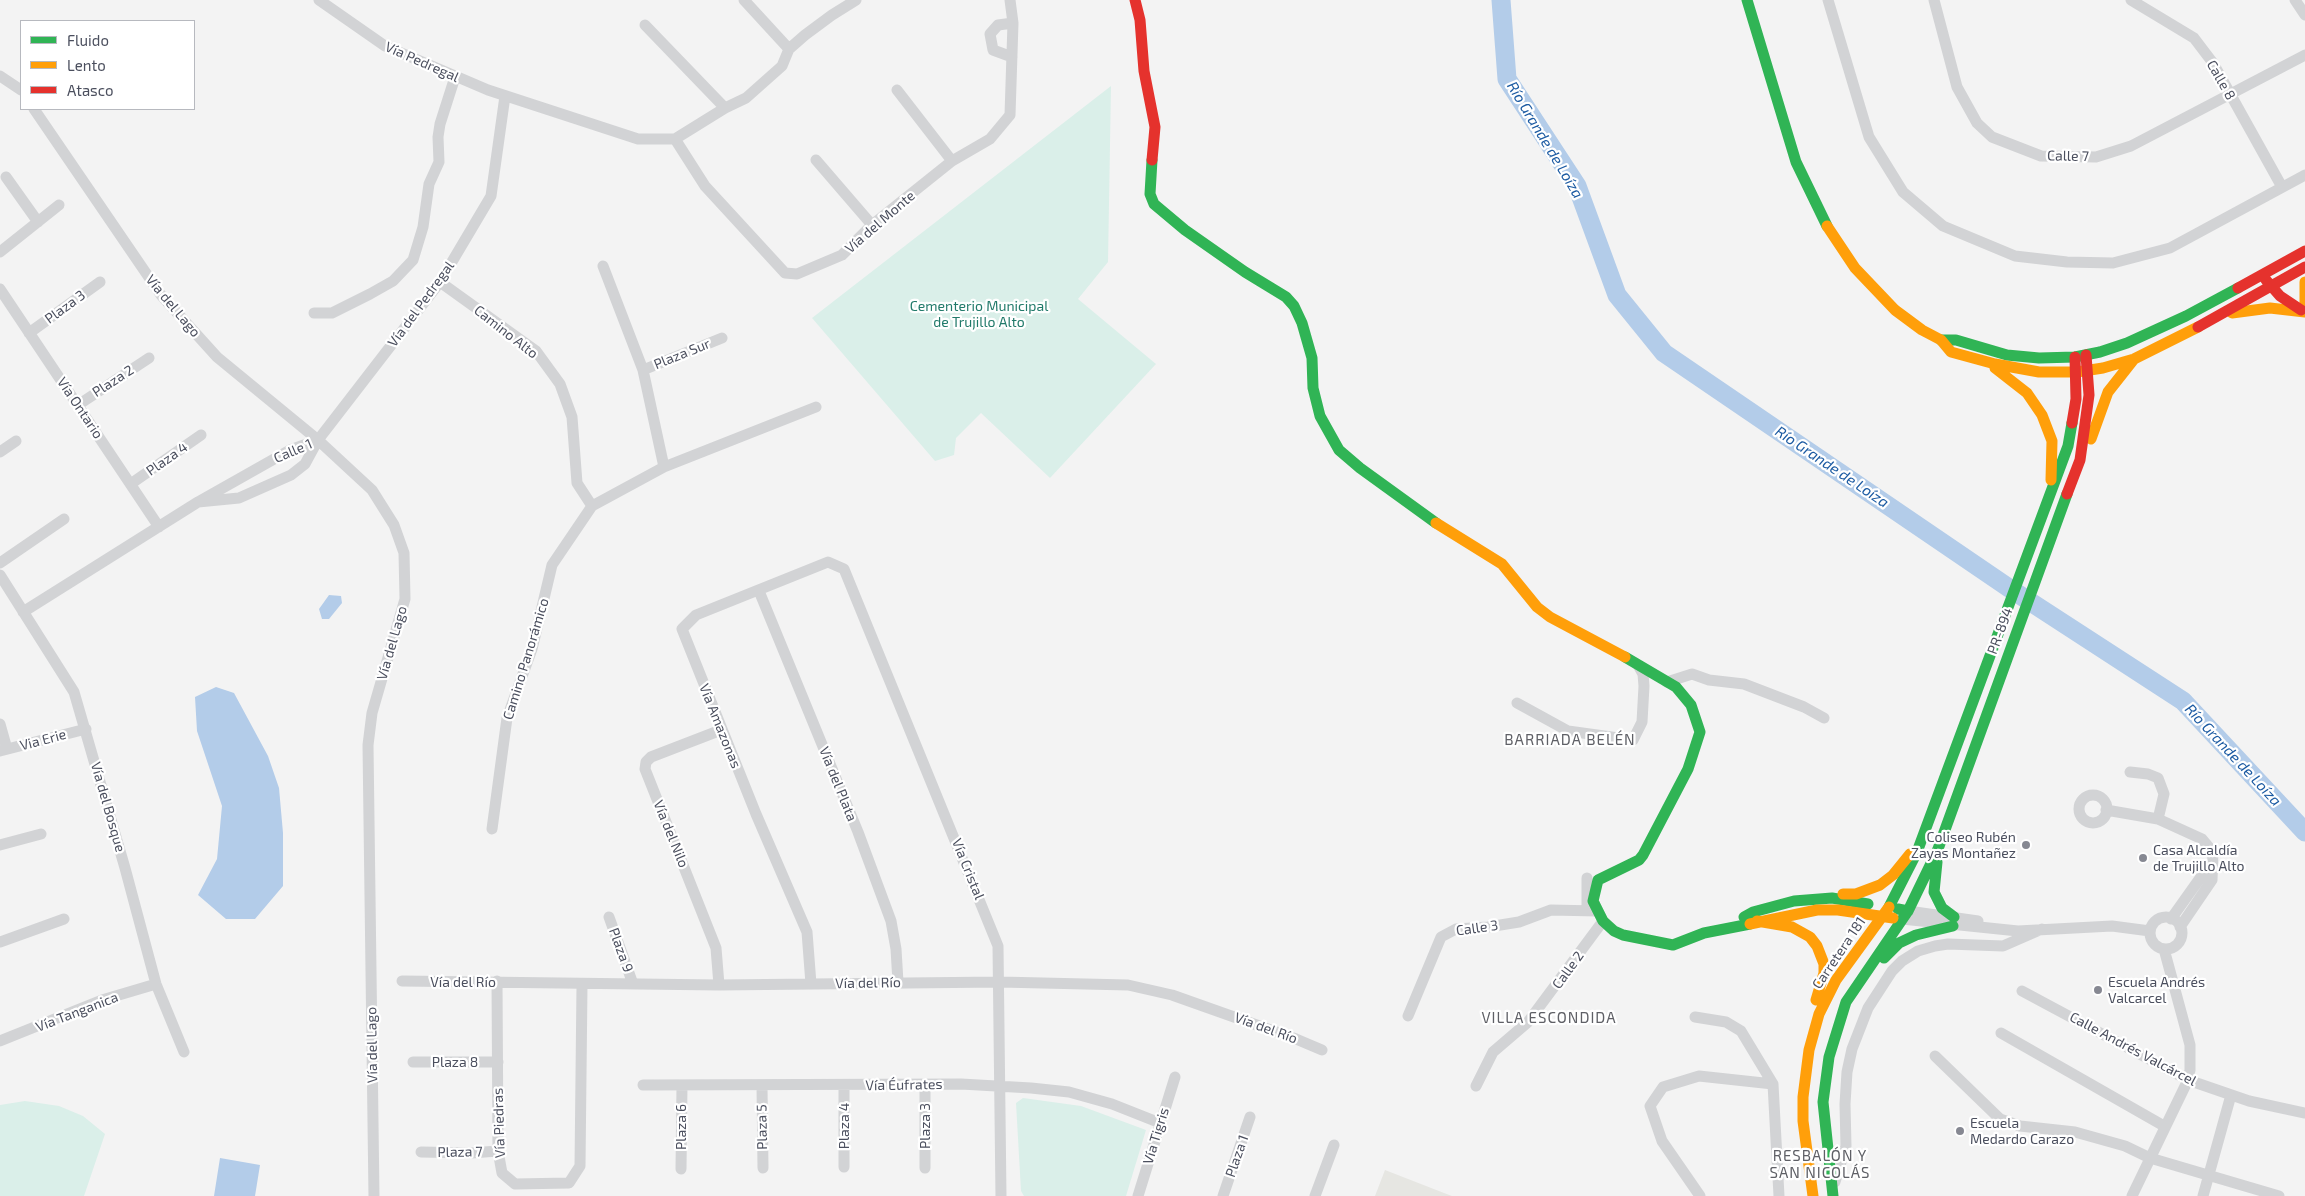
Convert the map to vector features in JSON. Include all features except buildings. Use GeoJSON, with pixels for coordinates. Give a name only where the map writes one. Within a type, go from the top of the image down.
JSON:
{"type":"FeatureCollection","features":[{"type":"Feature","properties":{"kind":"street","name":"Vía Pedregal"},"geometry":{"type":"LineString","coordinates":[[319,0],[385,46],[455,77],[505,96]]}},
{"type":"Feature","properties":{"kind":"street"},"geometry":{"type":"LineString","coordinates":[[744,0],[789,49]]}},
{"type":"Feature","properties":{"kind":"street"},"geometry":{"type":"LineString","coordinates":[[505,96],[638,139],[674,140],[725,108],[746,98],[782,66],[789,49],[832,15],[856,0]]}},
{"type":"Feature","properties":{"kind":"street","name":"Vía del Monte"},"geometry":{"type":"LineString","coordinates":[[674,140],[705,186],[785,273],[797,274],[842,255],[872,225],[952,161],[990,139],[1010,115],[1013,23],[1010,0]]}},
{"type":"Feature","properties":{"kind":"street"},"geometry":{"type":"LineString","coordinates":[[1135,0],[1140,20],[1144,71],[1155,127],[1150,179],[1150,194],[1154,204],[1185,230],[1286,297],[1294,306],[1302,323],[1312,358],[1313,388],[1320,416],[1339,450],[1420,514],[1502,564],[1537,607],[1550,617],[1667,682],[1684,695],[1691,705],[1698,723],[1698,744],[1688,769],[1639,860],[1598,880],[1593,894],[1596,914]]}},
{"type":"Feature","properties":{"kind":"street"},"geometry":{"type":"LineString","coordinates":[[1747,0],[1778,108],[1796,162],[1830,231],[1855,268],[1895,310],[1922,330],[1941,340],[1952,352],[1982,362],[2039,372],[2082,371],[2134,359],[2221,315],[2305,267]]}},
{"type":"Feature","properties":{"kind":"street"},"geometry":{"type":"LineString","coordinates":[[1828,0],[1869,137],[1903,192],[1943,226],[2015,256],[2067,262],[2113,263],[2170,248],[2305,175]]}},
{"type":"Feature","properties":{"kind":"street","name":"Calle 7"},"geometry":{"type":"LineString","coordinates":[[1934,0],[1957,87],[1977,123],[1992,137],[2041,156],[2096,157],[2131,146],[2230,96],[2305,55]]}},
{"type":"Feature","properties":{"kind":"street","name":"Calle 8"},"geometry":{"type":"LineString","coordinates":[[2131,0],[2194,38],[2212,63],[2282,187]]}},
{"type":"Feature","properties":{"kind":"street"},"geometry":{"type":"LineString","coordinates":[[2296,0],[2305,15]]}},
{"type":"Feature","properties":{"kind":"street"},"geometry":{"type":"LineString","coordinates":[[1012,56],[993,50],[990,34],[998,25],[1013,23]]}},
{"type":"Feature","properties":{"kind":"street"},"geometry":{"type":"LineString","coordinates":[[645,25],[725,108]]}},
{"type":"Feature","properties":{"kind":"street"},"geometry":{"type":"LineString","coordinates":[[0,76],[20,89]]}},
{"type":"Feature","properties":{"kind":"street"},"geometry":{"type":"LineString","coordinates":[[314,313],[332,313],[370,294],[393,281],[412,260],[423,227],[429,184],[438,162],[440,124],[455,77]]}},
{"type":"Feature","properties":{"kind":"street"},"geometry":{"type":"LineString","coordinates":[[897,90],[952,161]]}},
{"type":"Feature","properties":{"kind":"street","name":"Vía del Pedregal"},"geometry":{"type":"LineString","coordinates":[[318,440],[440,282],[491,196],[505,96]]}},
{"type":"Feature","properties":{"kind":"street","name":"Vía del Lago"},"geometry":{"type":"LineString","coordinates":[[35,110],[160,295],[217,357],[318,440],[372,490],[394,525],[404,553],[405,599],[372,713],[368,745],[374,1196]]}},
{"type":"Feature","properties":{"kind":"street"},"geometry":{"type":"LineString","coordinates":[[816,160],[872,225]]}},
{"type":"Feature","properties":{"kind":"street"},"geometry":{"type":"LineString","coordinates":[[6,177],[38,222]]}},
{"type":"Feature","properties":{"kind":"street"},"geometry":{"type":"LineString","coordinates":[[0,252],[59,206]]}},
{"type":"Feature","properties":{"kind":"street"},"geometry":{"type":"LineString","coordinates":[[1941,340],[1956,340],[2008,355],[2039,358],[2080,356],[2128,344],[2263,276],[2305,251]]}},
{"type":"Feature","properties":{"kind":"street"},"geometry":{"type":"LineString","coordinates":[[602,266],[642,370],[664,467]]}},
{"type":"Feature","properties":{"kind":"street"},"geometry":{"type":"LineString","coordinates":[[2263,276],[2271,287],[2291,305],[2305,312]]}},
{"type":"Feature","properties":{"kind":"street","name":"Plaza 3"},"geometry":{"type":"LineString","coordinates":[[29,333],[100,282]]}},
{"type":"Feature","properties":{"kind":"street","name":"Camino Alto"},"geometry":{"type":"LineString","coordinates":[[440,282],[536,351],[560,384],[572,417],[577,483],[592,506]]}},
{"type":"Feature","properties":{"kind":"street"},"geometry":{"type":"LineString","coordinates":[[2305,282],[2305,304]]}},
{"type":"Feature","properties":{"kind":"street","name":"Vía Ontario"},"geometry":{"type":"LineString","coordinates":[[0,289],[132,483],[159,527]]}},
{"type":"Feature","properties":{"kind":"street"},"geometry":{"type":"LineString","coordinates":[[2221,315],[2270,308],[2305,312]]}},
{"type":"Feature","properties":{"kind":"street","name":"Plaza Sur"},"geometry":{"type":"LineString","coordinates":[[642,370],[722,338]]}},
{"type":"Feature","properties":{"kind":"street","name":"PR-894"},"geometry":{"type":"LineString","coordinates":[[1905,915],[1938,848],[2080,460],[2088,408],[2080,356]]}},
{"type":"Feature","properties":{"kind":"street","name":"Plaza 2"},"geometry":{"type":"LineString","coordinates":[[78,405],[149,358]]}},
{"type":"Feature","properties":{"kind":"street"},"geometry":{"type":"LineString","coordinates":[[2080,460],[2088,445],[2108,392],[2134,359]]}},
{"type":"Feature","properties":{"kind":"street"},"geometry":{"type":"LineString","coordinates":[[1982,362],[2014,381],[2027,393],[2042,415],[2052,441],[2051,490]]}},
{"type":"Feature","properties":{"kind":"street","name":"PR-894"},"geometry":{"type":"LineString","coordinates":[[1886,912],[1911,867],[2051,490],[2058,476],[2070,439],[2082,371]]}},
{"type":"Feature","properties":{"kind":"street","name":"Camino Panorámico"},"geometry":{"type":"LineString","coordinates":[[492,829],[507,718],[532,649],[552,565],[592,506],[664,467],[816,407]]}},
{"type":"Feature","properties":{"kind":"street","name":"Plaza 4"},"geometry":{"type":"LineString","coordinates":[[132,483],[201,435]]}},
{"type":"Feature","properties":{"kind":"street","name":"Calle 1"},"geometry":{"type":"LineString","coordinates":[[23,612],[198,502],[290,450],[318,440]]}},
{"type":"Feature","properties":{"kind":"street","name":"Calle 1"},"geometry":{"type":"LineString","coordinates":[[198,502],[239,498],[291,475],[305,464],[318,440]]}},
{"type":"Feature","properties":{"kind":"street"},"geometry":{"type":"LineString","coordinates":[[0,452],[16,441]]}},
{"type":"Feature","properties":{"kind":"street"},"geometry":{"type":"LineString","coordinates":[[0,563],[64,520]]}},
{"type":"Feature","properties":{"kind":"street","name":"Vía Amazonas"},"geometry":{"type":"LineString","coordinates":[[811,984],[807,932],[721,730],[682,629],[696,615],[828,562],[837,566]]}},
{"type":"Feature","properties":{"kind":"street","name":"Vía Cristal"},"geometry":{"type":"LineString","coordinates":[[837,566],[844,569],[998,946],[1000,982],[1001,1196]]}},
{"type":"Feature","properties":{"kind":"street","name":"Vía del Bosque"},"geometry":{"type":"LineString","coordinates":[[0,575],[74,692],[86,729],[156,984],[184,1052]]}},
{"type":"Feature","properties":{"kind":"street","name":"Vía del Plata"},"geometry":{"type":"LineString","coordinates":[[759,591],[858,832],[890,921],[896,949],[898,982]]}},
{"type":"Feature","properties":{"kind":"street"},"geometry":{"type":"LineString","coordinates":[[1517,703],[1568,730],[1633,740],[1642,722],[1644,686],[1643,674],[1638,665]]}},
{"type":"Feature","properties":{"kind":"street"},"geometry":{"type":"LineString","coordinates":[[1667,682],[1692,674],[1709,680],[1744,684],[1804,707],[1824,718]]}},
{"type":"Feature","properties":{"kind":"street"},"geometry":{"type":"LineString","coordinates":[[0,724],[4,750]]}},
{"type":"Feature","properties":{"kind":"street","name":"Via Erie"},"geometry":{"type":"LineString","coordinates":[[4,750],[86,729]]}},
{"type":"Feature","properties":{"kind":"street","name":"Vía del Nilo"},"geometry":{"type":"LineString","coordinates":[[719,985],[716,948],[645,769],[646,762],[651,757],[721,730]]}},
{"type":"Feature","properties":{"kind":"street"},"geometry":{"type":"LineString","coordinates":[[2130,772],[2148,774],[2158,778],[2164,794],[2158,819]]}},
{"type":"Feature","properties":{"kind":"street"},"geometry":{"type":"LineString","coordinates":[[2106,810],[2158,819],[2202,839],[2213,852],[2212,880],[2180,927],[2181,938],[2178,943],[2169,948],[2164,948],[2152,940],[2150,930],[2155,921],[2160,918],[2171,919],[2180,927]]}},
{"type":"Feature","properties":{"kind":"street"},"geometry":{"type":"LineString","coordinates":[[0,845],[41,834]]}},
{"type":"Feature","properties":{"kind":"street"},"geometry":{"type":"LineString","coordinates":[[1728,928],[1753,912],[1794,901],[1856,894],[1880,885],[1893,875],[1922,839]]}},
{"type":"Feature","properties":{"kind":"street"},"geometry":{"type":"LineString","coordinates":[[1938,848],[1934,892],[1942,908],[1954,922]]}},
{"type":"Feature","properties":{"kind":"street"},"geometry":{"type":"LineString","coordinates":[[2171,919],[2203,874],[2211,870]]}},
{"type":"Feature","properties":{"kind":"street"},"geometry":{"type":"LineString","coordinates":[[1587,878],[1596,914],[1614,931],[1623,936],[1673,944],[1704,932],[1829,909],[1886,912]]}},
{"type":"Feature","properties":{"kind":"street"},"geometry":{"type":"LineString","coordinates":[[1832,898],[1886,912],[2018,931],[2112,926],[2150,930]]}},
{"type":"Feature","properties":{"kind":"street","name":"Calle 3"},"geometry":{"type":"LineString","coordinates":[[1408,1016],[1440,937],[1456,929],[1488,927],[1518,922],[1551,910],[1596,914]]}},
{"type":"Feature","properties":{"kind":"street","name":"Carretera 181"},"geometry":{"type":"LineString","coordinates":[[1813,1196],[1803,1121],[1803,1097],[1809,1050],[1819,1014],[1832,988],[1854,953],[1886,912]]}},
{"type":"Feature","properties":{"kind":"street","name":"Calle 2"},"geometry":{"type":"LineString","coordinates":[[1476,1086],[1493,1052],[1528,1022],[1596,914]]}},
{"type":"Feature","properties":{"kind":"street"},"geometry":{"type":"LineString","coordinates":[[1833,1193],[1824,1110],[1825,1079],[1841,1014],[1860,979],[1905,915]]}},
{"type":"Feature","properties":{"kind":"street","name":"Plaza 9"},"geometry":{"type":"LineString","coordinates":[[609,917],[633,984]]}},
{"type":"Feature","properties":{"kind":"street"},"geometry":{"type":"LineString","coordinates":[[0,942],[64,919]]}},
{"type":"Feature","properties":{"kind":"street"},"geometry":{"type":"LineString","coordinates":[[1757,922],[1800,931],[1810,937],[1822,957],[1824,973],[1806,1036],[1809,1050]]}},
{"type":"Feature","properties":{"kind":"street"},"geometry":{"type":"LineString","coordinates":[[1860,979],[1871,975],[1888,953],[1899,943],[1954,922]]}},
{"type":"Feature","properties":{"kind":"street"},"geometry":{"type":"LineString","coordinates":[[1833,1193],[1846,1146],[1845,1104],[1847,1072],[1852,1049],[1868,1008],[1892,971],[1910,956],[1935,946],[1948,944],[2003,946],[2042,929]]}},
{"type":"Feature","properties":{"kind":"street"},"geometry":{"type":"LineString","coordinates":[[2132,1196],[2164,1126],[2188,1080],[2190,1070],[2190,1045],[2164,948]]}},
{"type":"Feature","properties":{"kind":"street","name":"Vía del Río"},"geometry":{"type":"LineString","coordinates":[[402,982],[497,981],[582,985],[719,985],[1000,982],[1128,985],[1172,995],[1296,1038],[1322,1050]]}},
{"type":"Feature","properties":{"kind":"street","name":"Vía Piedras"},"geometry":{"type":"LineString","coordinates":[[497,981],[498,1151],[502,1173],[515,1184],[569,1183],[580,1166],[582,985]]}},
{"type":"Feature","properties":{"kind":"street","name":"Vía Tanganica"},"geometry":{"type":"LineString","coordinates":[[0,1041],[102,1000],[156,984]]}},
{"type":"Feature","properties":{"kind":"street","name":"Calle Andrés Valcárcel"},"geometry":{"type":"LineString","coordinates":[[2022,990],[2188,1080],[2231,1095],[2305,1113]]}},
{"type":"Feature","properties":{"kind":"street"},"geometry":{"type":"LineString","coordinates":[[1695,1017],[1726,1022],[1741,1031],[1773,1084],[1779,1196]]}},
{"type":"Feature","properties":{"kind":"street"},"geometry":{"type":"LineString","coordinates":[[2005,1036],[2164,1126]]}},
{"type":"Feature","properties":{"kind":"street"},"geometry":{"type":"LineString","coordinates":[[1935,1056],[2000,1119],[2020,1126],[2075,1132],[2125,1146],[2150,1158],[2279,1196]]}},
{"type":"Feature","properties":{"kind":"street","name":"Plaza 8"},"geometry":{"type":"LineString","coordinates":[[413,1062],[498,1062]]}},
{"type":"Feature","properties":{"kind":"street"},"geometry":{"type":"LineString","coordinates":[[1700,1196],[1662,1141],[1650,1106],[1663,1088],[1699,1076],[1773,1084]]}},
{"type":"Feature","properties":{"kind":"street","name":"Vía Tigris"},"geometry":{"type":"LineString","coordinates":[[1138,1196],[1175,1077]]}},
{"type":"Feature","properties":{"kind":"street","name":"Plaza 3"},"geometry":{"type":"LineString","coordinates":[[925,1084],[925,1168]]}},
{"type":"Feature","properties":{"kind":"street","name":"Vía Éufrates"},"geometry":{"type":"LineString","coordinates":[[643,1085],[925,1084],[999,1086],[1069,1092],[1112,1104],[1160,1123]]}},
{"type":"Feature","properties":{"kind":"street","name":"Plaza 6"},"geometry":{"type":"LineString","coordinates":[[681,1169],[682,1085]]}},
{"type":"Feature","properties":{"kind":"street","name":"Plaza 4"},"geometry":{"type":"LineString","coordinates":[[844,1085],[844,1167]]}},
{"type":"Feature","properties":{"kind":"street","name":"Plaza 5"},"geometry":{"type":"LineString","coordinates":[[762,1086],[762,1168]]}},
{"type":"Feature","properties":{"kind":"street"},"geometry":{"type":"LineString","coordinates":[[2203,1196],[2231,1095]]}},
{"type":"Feature","properties":{"kind":"street","name":"Plaza 1"},"geometry":{"type":"LineString","coordinates":[[1223,1196],[1250,1117]]}},
{"type":"Feature","properties":{"kind":"street"},"geometry":{"type":"LineString","coordinates":[[1315,1196],[1334,1145]]}},
{"type":"Feature","properties":{"kind":"street","name":"Plaza 7"},"geometry":{"type":"LineString","coordinates":[[421,1152],[471,1153],[498,1151]]}},
{"type":"Feature","properties":{"kind":"shaded area"},"geometry":{"type":"Polygon","coordinates":[[[1385,1170],[1444,1193],[1452,1196],[1375,1196],[1385,1170]]]}},
{"type":"Feature","properties":{"kind":"green space","name":"Cementerio Municipal de Trujillo Alto"},"geometry":{"type":"Polygon","coordinates":[[[1111,86],[1108,262],[1078,299],[1156,364],[1050,478],[981,413],[956,438],[954,455],[935,461],[812,318],[1111,86]]]}},
{"type":"Feature","properties":{"kind":"green space"},"geometry":{"type":"Polygon","coordinates":[[[1023,1098],[1081,1106],[1146,1130],[1126,1196],[1024,1196],[1021,1191],[1016,1103],[1023,1098]]]}},
{"type":"Feature","properties":{"kind":"green space"},"geometry":{"type":"Polygon","coordinates":[[[25,1101],[59,1106],[83,1116],[105,1134],[84,1196],[0,1196],[0,1105],[25,1101]]]}},
{"type":"Feature","properties":{"kind":"water"},"geometry":{"type":"Polygon","coordinates":[[[329,595],[341,596],[342,603],[329,619],[322,619],[319,609],[329,595]]]}},
{"type":"Feature","properties":{"kind":"water"},"geometry":{"type":"Polygon","coordinates":[[[216,687],[234,693],[268,756],[279,788],[283,833],[283,886],[255,919],[226,919],[198,895],[217,859],[222,806],[197,731],[195,697],[216,687]]]}},
{"type":"Feature","properties":{"kind":"water"},"geometry":{"type":"Polygon","coordinates":[[[220,1158],[260,1165],[255,1196],[214,1196],[220,1158]]]}},
{"type":"Feature","properties":{"kind":"waterway","name":"Río Grande de Loíza"},"geometry":{"type":"LineString","coordinates":[[1501,0],[1507,79],[1577,186],[1617,295],[1664,353],[2009,588],[2183,701],[2305,832]]}},
{"type":"Feature","properties":{"kind":"traffic: fast"},"geometry":{"type":"LineString","coordinates":[[1747,0],[1796,162],[1827,226]]}},
{"type":"Feature","properties":{"kind":"traffic: fast"},"geometry":{"type":"LineString","coordinates":[[1152,160],[1150,194],[1154,204],[1185,230],[1245,272],[1286,297],[1294,306],[1302,323],[1312,358],[1313,388],[1320,416],[1339,450],[1360,468],[1436,523]]}},
{"type":"Feature","properties":{"kind":"traffic: fast"},"geometry":{"type":"LineString","coordinates":[[1941,340],[1956,340],[2007,355],[2039,358],[2075,357],[2100,352],[2127,343],[2186,316],[2238,288]]}},
{"type":"Feature","properties":{"kind":"traffic: fast"},"geometry":{"type":"LineString","coordinates":[[1889,907],[1917,852],[2068,446],[2072,423]]}},
{"type":"Feature","properties":{"kind":"traffic: fast"},"geometry":{"type":"LineString","coordinates":[[1898,909],[1908,911],[1938,849],[2067,494]]}},
{"type":"Feature","properties":{"kind":"traffic: fast"},"geometry":{"type":"LineString","coordinates":[[1625,657],[1676,687],[1691,705],[1700,732],[1688,769],[1643,855],[1639,860],[1598,880],[1593,901],[1603,921],[1614,931],[1623,935],[1673,945],[1704,933],[1750,924]]}},
{"type":"Feature","properties":{"kind":"traffic: fast"},"geometry":{"type":"LineString","coordinates":[[1937,862],[1934,892],[1942,908],[1954,917]]}},
{"type":"Feature","properties":{"kind":"traffic: fast"},"geometry":{"type":"LineString","coordinates":[[1744,917],[1753,912],[1794,901],[1832,898],[1868,904]]}},
{"type":"Feature","properties":{"kind":"traffic: fast"},"geometry":{"type":"LineString","coordinates":[[1833,1196],[1823,1102],[1829,1057],[1846,1002],[1908,911]]}},
{"type":"Feature","properties":{"kind":"traffic: fast"},"geometry":{"type":"LineString","coordinates":[[1884,958],[1899,943],[1916,935],[1953,926]]}},
{"type":"Feature","properties":{"kind":"traffic: slow"},"geometry":{"type":"LineString","coordinates":[[1827,226],[1855,268],[1895,310],[1922,330],[1941,340],[1951,352],[1995,364],[2039,372],[2077,372],[2103,368],[2134,359],[2198,327]]}},
{"type":"Feature","properties":{"kind":"traffic: slow"},"geometry":{"type":"LineString","coordinates":[[2305,282],[2305,304]]}},
{"type":"Feature","properties":{"kind":"traffic: slow"},"geometry":{"type":"LineString","coordinates":[[2232,313],[2270,308],[2305,312]]}},
{"type":"Feature","properties":{"kind":"traffic: slow"},"geometry":{"type":"LineString","coordinates":[[2091,439],[2108,392],[2134,359]]}},
{"type":"Feature","properties":{"kind":"traffic: slow"},"geometry":{"type":"LineString","coordinates":[[1995,368],[2027,393],[2042,415],[2052,441],[2051,480]]}},
{"type":"Feature","properties":{"kind":"traffic: slow"},"geometry":{"type":"LineString","coordinates":[[1436,523],[1502,564],[1537,607],[1550,617],[1625,657]]}},
{"type":"Feature","properties":{"kind":"traffic: slow"},"geometry":{"type":"LineString","coordinates":[[1843,894],[1856,894],[1880,885],[1893,875],[1910,854]]}},
{"type":"Feature","properties":{"kind":"traffic: slow"},"geometry":{"type":"LineString","coordinates":[[1813,1196],[1803,1121],[1803,1097],[1809,1050],[1819,1014],[1836,980],[1889,907]]}},
{"type":"Feature","properties":{"kind":"traffic: slow"},"geometry":{"type":"LineString","coordinates":[[1750,924],[1817,910],[1838,910],[1893,918]]}},
{"type":"Feature","properties":{"kind":"traffic: slow"},"geometry":{"type":"LineString","coordinates":[[1757,921],[1792,927],[1810,937],[1817,946],[1824,964],[1824,973],[1816,1000]]}},
{"type":"Feature","properties":{"kind":"traffic: jam"},"geometry":{"type":"LineString","coordinates":[[1135,0],[1140,20],[1144,71],[1155,127],[1152,160]]}},
{"type":"Feature","properties":{"kind":"traffic: jam"},"geometry":{"type":"LineString","coordinates":[[2238,288],[2305,251]]}},
{"type":"Feature","properties":{"kind":"traffic: jam"},"geometry":{"type":"LineString","coordinates":[[2198,327],[2305,267]]}},
{"type":"Feature","properties":{"kind":"traffic: jam"},"geometry":{"type":"LineString","coordinates":[[2266,280],[2280,296],[2301,310]]}},
{"type":"Feature","properties":{"kind":"traffic: jam"},"geometry":{"type":"LineString","coordinates":[[2067,494],[2080,460],[2089,395],[2086,355]]}},
{"type":"Feature","properties":{"kind":"traffic: jam"},"geometry":{"type":"LineString","coordinates":[[2072,423],[2076,399],[2075,357]]}},
{"type":"Feature","properties":{"kind":"place","name":"Coliseo Rubén Zayas Montañez"},"geometry":{"type":"Point","coordinates":[2026,845]}},
{"type":"Feature","properties":{"kind":"place","name":"Casa Alcaldía de Trujillo Alto"},"geometry":{"type":"Point","coordinates":[2143,858]}},
{"type":"Feature","properties":{"kind":"place","name":"Escuela Andrés Valcarcel"},"geometry":{"type":"Point","coordinates":[2098,990]}},
{"type":"Feature","properties":{"kind":"place","name":"Escuela Medardo Carazo"},"geometry":{"type":"Point","coordinates":[1960,1131]}},
{"type":"Feature","properties":{"kind":"district","name":"BARRIADA BELÉN"},"geometry":{"type":"Point","coordinates":[1570,740]}},
{"type":"Feature","properties":{"kind":"district","name":"VILLA ESCONDIDA"},"geometry":{"type":"Point","coordinates":[1549,1018]}},
{"type":"Feature","properties":{"kind":"district","name":"RESBALÓN Y SAN NICOLÁS"},"geometry":{"type":"Point","coordinates":[1820,1164]}}]}
